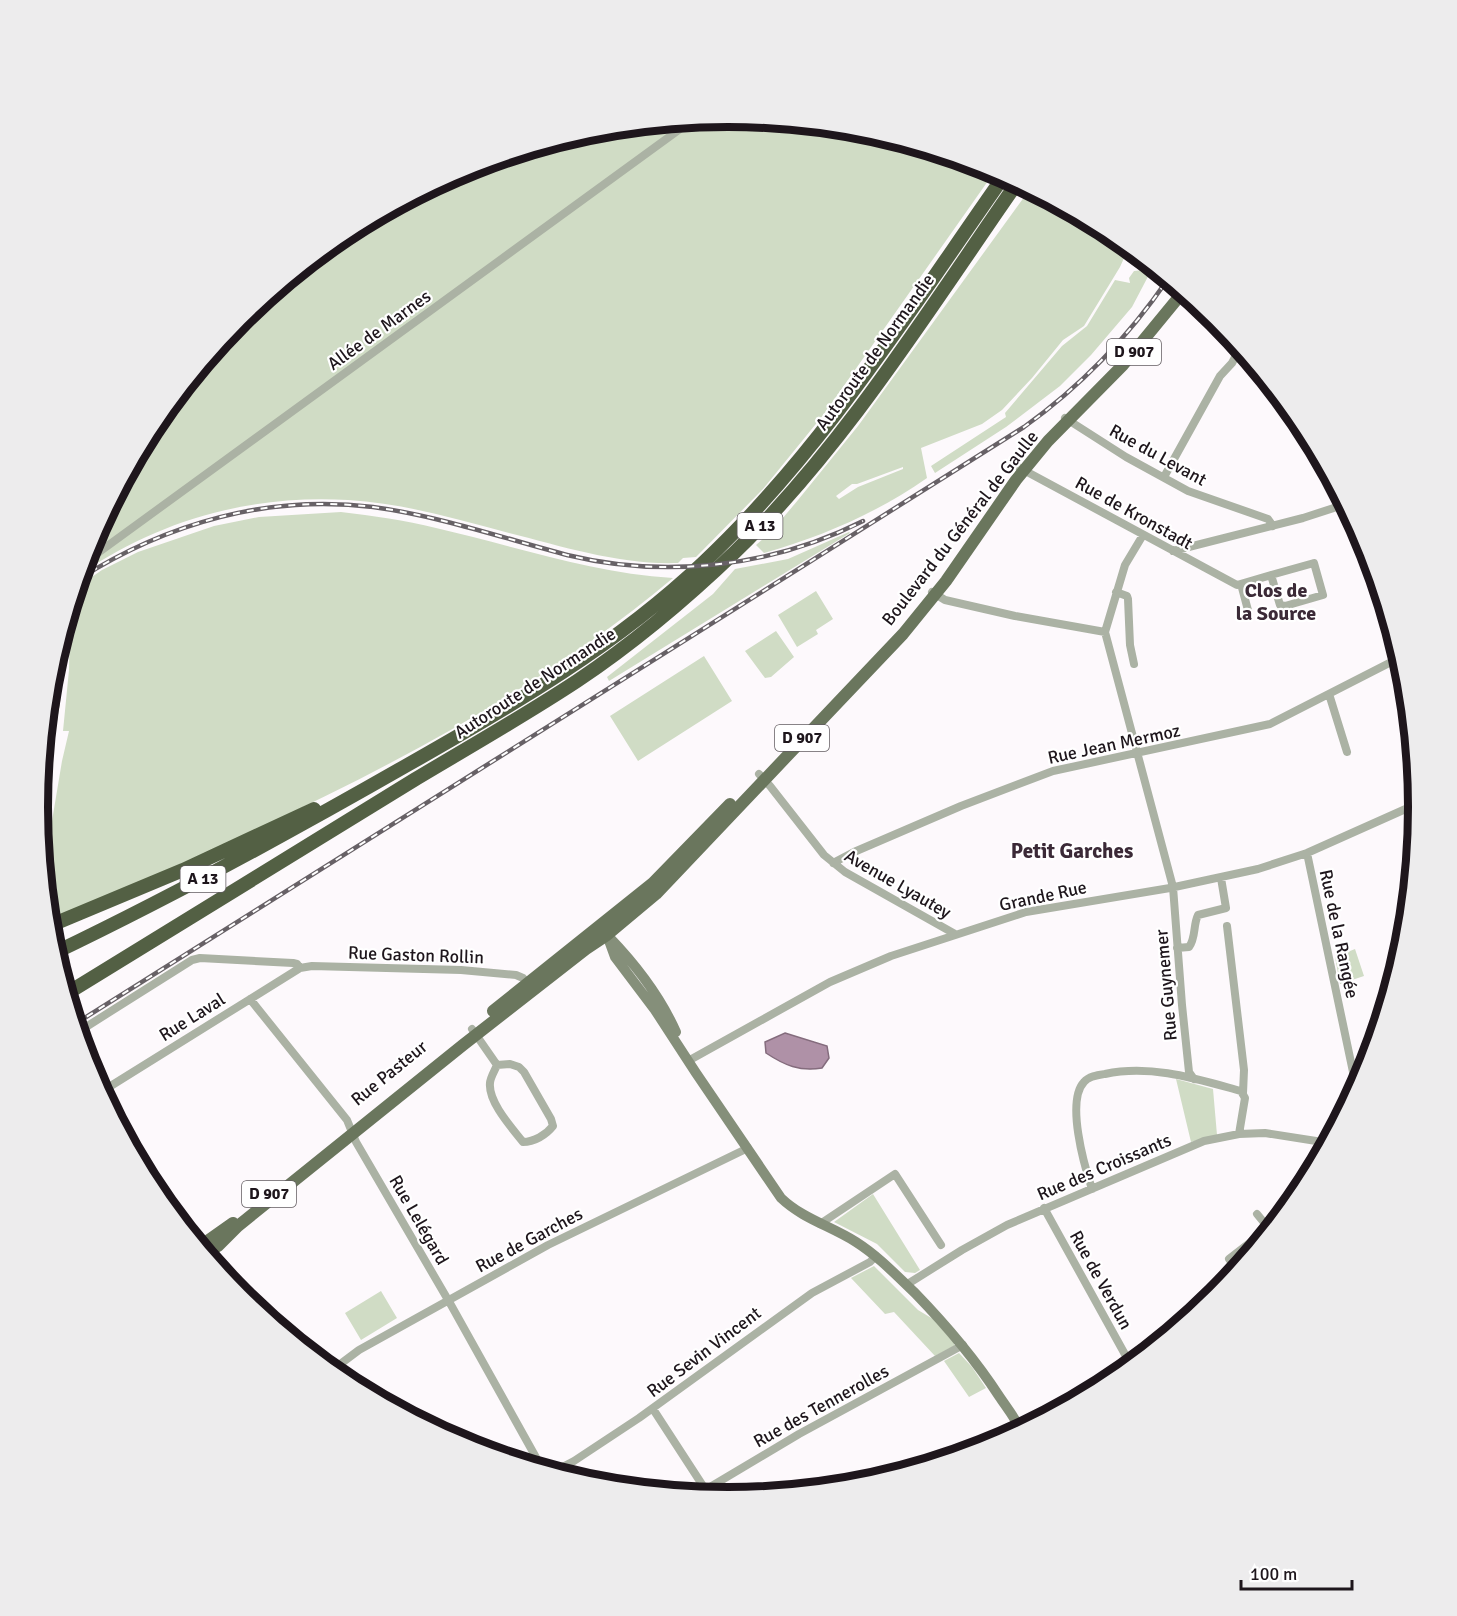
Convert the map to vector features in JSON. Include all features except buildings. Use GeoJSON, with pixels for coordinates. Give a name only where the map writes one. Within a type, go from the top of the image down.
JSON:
{"type":"FeatureCollection","features":[{"type":"Feature","properties":{"kind":"highway","name":"Autoroute de Normandie"},"geometry":{"type":"LineString","coordinates":[[63,949],[197,882],[515,704],[562,674],[630,625],[704,562],[771,493],[818,438],[999,184]]}},
{"type":"Feature","properties":{"kind":"highway","name":"Autoroute de Normandie"},"geometry":{"type":"LineString","coordinates":[[73,990],[531,710],[603,663],[688,595],[782,504],[829,447],[1012,190]]}},
{"type":"Feature","properties":{"kind":"highway"},"geometry":{"type":"LineString","coordinates":[[58,922],[183,870],[326,803],[342,802]]}},
{"type":"Feature","properties":{"kind":"main road","name":"Boulevard du Général de Gaulle"},"geometry":{"type":"LineString","coordinates":[[604,930],[641,900],[903,634],[1021,468],[1126,353],[1174,294]]}},
{"type":"Feature","properties":{"kind":"main road","name":"Boulevard du Général de Gaulle"},"geometry":{"type":"LineString","coordinates":[[1066,419],[1123,365],[1179,297]]}},
{"type":"Feature","properties":{"kind":"main road","name":"Boulevard du Général de Gaulle"},"geometry":{"type":"LineString","coordinates":[[604,930],[629,917],[641,900]]}},
{"type":"Feature","properties":{"kind":"main road","name":"Rue Pasteur"},"geometry":{"type":"LineString","coordinates":[[474,1032],[528,983],[604,930]]}},
{"type":"Feature","properties":{"kind":"main road","name":"Rue Pasteur"},"geometry":{"type":"LineString","coordinates":[[208,1246],[238,1226],[474,1032],[586,949],[604,930]]}},
{"type":"Feature","properties":{"kind":"main road"},"geometry":{"type":"LineString","coordinates":[[604,930],[660,1000],[686,1058],[781,1198],[794,1210],[836,1230],[876,1256],[936,1314],[963,1345],[1017,1424]]}},
{"type":"Feature","properties":{"kind":"main road"},"geometry":{"type":"LineString","coordinates":[[1013,1418],[1014,1425]]}},
{"type":"Feature","properties":{"kind":"street","name":"Allée de Marnes"},"geometry":{"type":"LineString","coordinates":[[98,553],[679,129]]}},
{"type":"Feature","properties":{"kind":"street"},"geometry":{"type":"LineString","coordinates":[[1164,477],[1220,375],[1236,355]]}},
{"type":"Feature","properties":{"kind":"street","name":"Rue du Levant"},"geometry":{"type":"LineString","coordinates":[[1066,419],[1126,457],[1164,477],[1206,498],[1268,519],[1273,526]]}},
{"type":"Feature","properties":{"kind":"street","name":"Rue de Kronstadt"},"geometry":{"type":"LineString","coordinates":[[1021,468],[1239,585]]}},
{"type":"Feature","properties":{"kind":"street"},"geometry":{"type":"LineString","coordinates":[[1173,551],[1273,526],[1339,506]]}},
{"type":"Feature","properties":{"kind":"street"},"geometry":{"type":"LineString","coordinates":[[933,593],[945,600],[980,608],[1105,632],[1125,565],[1143,535]]}},
{"type":"Feature","properties":{"kind":"street"},"geometry":{"type":"LineString","coordinates":[[1249,614],[1239,585],[1271,575],[1314,563],[1323,595],[1285,606],[1280,605],[1271,575]]}},
{"type":"Feature","properties":{"kind":"street"},"geometry":{"type":"LineString","coordinates":[[1116,592],[1127,596],[1128,599],[1129,638],[1134,664]]}},
{"type":"Feature","properties":{"kind":"street","name":"Rue Guynemer"},"geometry":{"type":"LineString","coordinates":[[1105,632],[1173,887],[1190,1072],[1194,1079]]}},
{"type":"Feature","properties":{"kind":"street","name":"Rue Jean Mermoz"},"geometry":{"type":"LineString","coordinates":[[833,863],[961,806],[1053,771],[1270,724],[1393,661]]}},
{"type":"Feature","properties":{"kind":"street"},"geometry":{"type":"LineString","coordinates":[[1329,694],[1347,752]]}},
{"type":"Feature","properties":{"kind":"street","name":"Avenue Lyautey"},"geometry":{"type":"LineString","coordinates":[[761,777],[833,863],[955,934]]}},
{"type":"Feature","properties":{"kind":"street","name":"Grande Rue"},"geometry":{"type":"LineString","coordinates":[[686,1058],[830,982],[891,956],[1026,912],[1173,887],[1258,869],[1307,854],[1409,808]]}},
{"type":"Feature","properties":{"kind":"street","name":"Rue de la Rangée"},"geometry":{"type":"LineString","coordinates":[[1307,854],[1354,1075]]}},
{"type":"Feature","properties":{"kind":"street"},"geometry":{"type":"LineString","coordinates":[[1177,948],[1189,947],[1192,943],[1198,915],[1226,908],[1221,878]]}},
{"type":"Feature","properties":{"kind":"street"},"geometry":{"type":"LineString","coordinates":[[1227,926],[1244,1070],[1243,1093],[1245,1098],[1239,1134]]}},
{"type":"Feature","properties":{"kind":"street"},"geometry":{"type":"LineString","coordinates":[[84,1028],[192,960],[200,958],[297,963],[300,968]]}},
{"type":"Feature","properties":{"kind":"street","name":"Rue Gaston Rollin"},"geometry":{"type":"LineString","coordinates":[[300,968],[312,966],[461,970],[516,975],[524,978],[528,983]]}},
{"type":"Feature","properties":{"kind":"street","name":"Rue Laval"},"geometry":{"type":"LineString","coordinates":[[108,1087],[300,968]]}},
{"type":"Feature","properties":{"kind":"street","name":"Rue Lelégard"},"geometry":{"type":"LineString","coordinates":[[250,999],[346,1119],[356,1142],[538,1461]]}},
{"type":"Feature","properties":{"kind":"street"},"geometry":{"type":"LineString","coordinates":[[474,1032],[497,1065]]}},
{"type":"Feature","properties":{"kind":"street"},"geometry":{"type":"LineString","coordinates":[[510,1064],[519,1067],[524,1072],[551,1119],[553,1126],[549,1132],[531,1142],[523,1142],[502,1114],[493,1096],[490,1083],[497,1065],[510,1064]]}},
{"type":"Feature","properties":{"kind":"street"},"geometry":{"type":"LineString","coordinates":[[1092,1189],[1076,1119],[1083,1082],[1093,1076],[1126,1071],[1179,1075],[1243,1093]]}},
{"type":"Feature","properties":{"kind":"street","name":"Rue des Croissants"},"geometry":{"type":"LineString","coordinates":[[906,1285],[1007,1225],[1190,1146],[1239,1134],[1274,1134],[1321,1142]]}},
{"type":"Feature","properties":{"kind":"street","name":"Rue de Garches"},"geometry":{"type":"LineString","coordinates":[[338,1366],[359,1350],[548,1245],[748,1148]]}},
{"type":"Feature","properties":{"kind":"street"},"geometry":{"type":"LineString","coordinates":[[820,1224],[895,1174],[941,1245]]}},
{"type":"Feature","properties":{"kind":"street","name":"Rue de Verdun"},"geometry":{"type":"LineString","coordinates":[[1044,1209],[1128,1359]]}},
{"type":"Feature","properties":{"kind":"street"},"geometry":{"type":"LineString","coordinates":[[1257,1214],[1266,1224]]}},
{"type":"Feature","properties":{"kind":"street"},"geometry":{"type":"LineString","coordinates":[[1233,1265],[1229,1259],[1252,1242]]}},
{"type":"Feature","properties":{"kind":"street","name":"Rue Sevin Vincent"},"geometry":{"type":"LineString","coordinates":[[562,1467],[652,1409],[780,1314],[812,1293],[870,1262],[876,1256]]}},
{"type":"Feature","properties":{"kind":"street","name":"Rue des Tennerolles"},"geometry":{"type":"LineString","coordinates":[[708,1488],[799,1434],[963,1345]]}},
{"type":"Feature","properties":{"kind":"street"},"geometry":{"type":"LineString","coordinates":[[652,1409],[704,1487]]}},
{"type":"Feature","properties":{"kind":"green space"},"geometry":{"type":"Polygon","coordinates":[[[728,127],[817,133],[861,141],[905,151],[989,179],[824,414],[763,489],[696,557],[683,558],[678,563],[614,558],[409,508],[348,500],[313,499],[277,501],[208,514],[175,525],[111,555],[93,567],[118,507],[163,430],[217,359],[247,327],[280,296],[350,242],[388,219],[468,179],[552,151],[596,141],[640,133],[728,127]]]}},
{"type":"Feature","properties":{"kind":"green space"},"geometry":{"type":"Polygon","coordinates":[[[1025,196],[1069,219],[1125,255],[1084,326],[1063,340],[1002,410],[982,424],[921,448],[927,478],[908,491],[848,523],[764,553],[756,545],[771,532],[858,426],[1025,196]],[[903,467],[852,484],[836,496],[839,499],[858,487],[903,469],[903,467]]]}},
{"type":"Feature","properties":{"kind":"green space"},"geometry":{"type":"Polygon","coordinates":[[[1143,270],[1150,273],[1132,307],[1091,355],[1060,386],[1006,427],[935,473],[931,466],[1006,417],[1005,413],[1062,346],[1087,326],[1115,280],[1130,283],[1129,278],[1134,271],[1143,270]]]}},
{"type":"Feature","properties":{"kind":"green space"},"geometry":{"type":"Polygon","coordinates":[[[341,512],[389,518],[583,565],[673,578],[576,652],[473,717],[420,747],[312,803],[195,858],[57,916],[49,839],[69,731],[63,731],[70,638],[88,580],[138,552],[214,526],[259,517],[341,512]]]}},
{"type":"Feature","properties":{"kind":"green space"},"geometry":{"type":"Polygon","coordinates":[[[849,532],[609,681],[607,677],[713,594],[735,569],[788,559],[849,532]]]}},
{"type":"Feature","properties":{"kind":"green space"},"geometry":{"type":"Polygon","coordinates":[[[816,591],[833,619],[816,630],[818,634],[797,647],[778,615],[816,591]]]}},
{"type":"Feature","properties":{"kind":"green space"},"geometry":{"type":"Polygon","coordinates":[[[776,631],[794,657],[771,677],[765,678],[745,651],[776,631]]]}},
{"type":"Feature","properties":{"kind":"green space"},"geometry":{"type":"Polygon","coordinates":[[[704,656],[732,701],[638,761],[610,716],[704,656]]]}},
{"type":"Feature","properties":{"kind":"green space"},"geometry":{"type":"Polygon","coordinates":[[[1355,949],[1364,976],[1340,984],[1335,957],[1355,949]]]}},
{"type":"Feature","properties":{"kind":"green space"},"geometry":{"type":"Polygon","coordinates":[[[1176,1079],[1213,1089],[1217,1135],[1191,1142],[1176,1079]]]}},
{"type":"Feature","properties":{"kind":"green space"},"geometry":{"type":"Polygon","coordinates":[[[873,1194],[920,1270],[915,1273],[905,1272],[877,1244],[834,1222],[873,1194]]]}},
{"type":"Feature","properties":{"kind":"green space"},"geometry":{"type":"Polygon","coordinates":[[[874,1266],[918,1310],[933,1319],[954,1343],[954,1346],[935,1356],[894,1312],[885,1314],[851,1278],[874,1266]]]}},
{"type":"Feature","properties":{"kind":"green space"},"geometry":{"type":"Polygon","coordinates":[[[381,1291],[397,1318],[361,1340],[345,1313],[381,1291]]]}},
{"type":"Feature","properties":{"kind":"green space"},"geometry":{"type":"Polygon","coordinates":[[[959,1353],[986,1388],[969,1397],[944,1361],[959,1353]]]}},
{"type":"Feature","properties":{"kind":"shaded area"},"geometry":{"type":"Polygon","coordinates":[[[785,1033],[827,1046],[829,1058],[822,1068],[806,1069],[792,1066],[766,1053],[765,1042],[785,1033]]]}},
{"type":"Feature","properties":{"kind":"railway"},"geometry":{"type":"LineString","coordinates":[[82,1020],[1024,427],[1084,378],[1137,321],[1164,285]]}},
{"type":"Feature","properties":{"kind":"railway"},"geometry":{"type":"LineString","coordinates":[[91,572],[147,542],[183,528],[257,509],[296,505],[334,504],[398,511],[567,555],[642,566],[680,567],[755,558],[828,537],[863,521]]}},
{"type":"Feature","properties":{"kind":"district","name":"Clos de la Source"},"geometry":{"type":"Point","coordinates":[1276,602]}},
{"type":"Feature","properties":{"kind":"district","name":"Petit Garches"},"geometry":{"type":"Point","coordinates":[1072,851]}}]}
